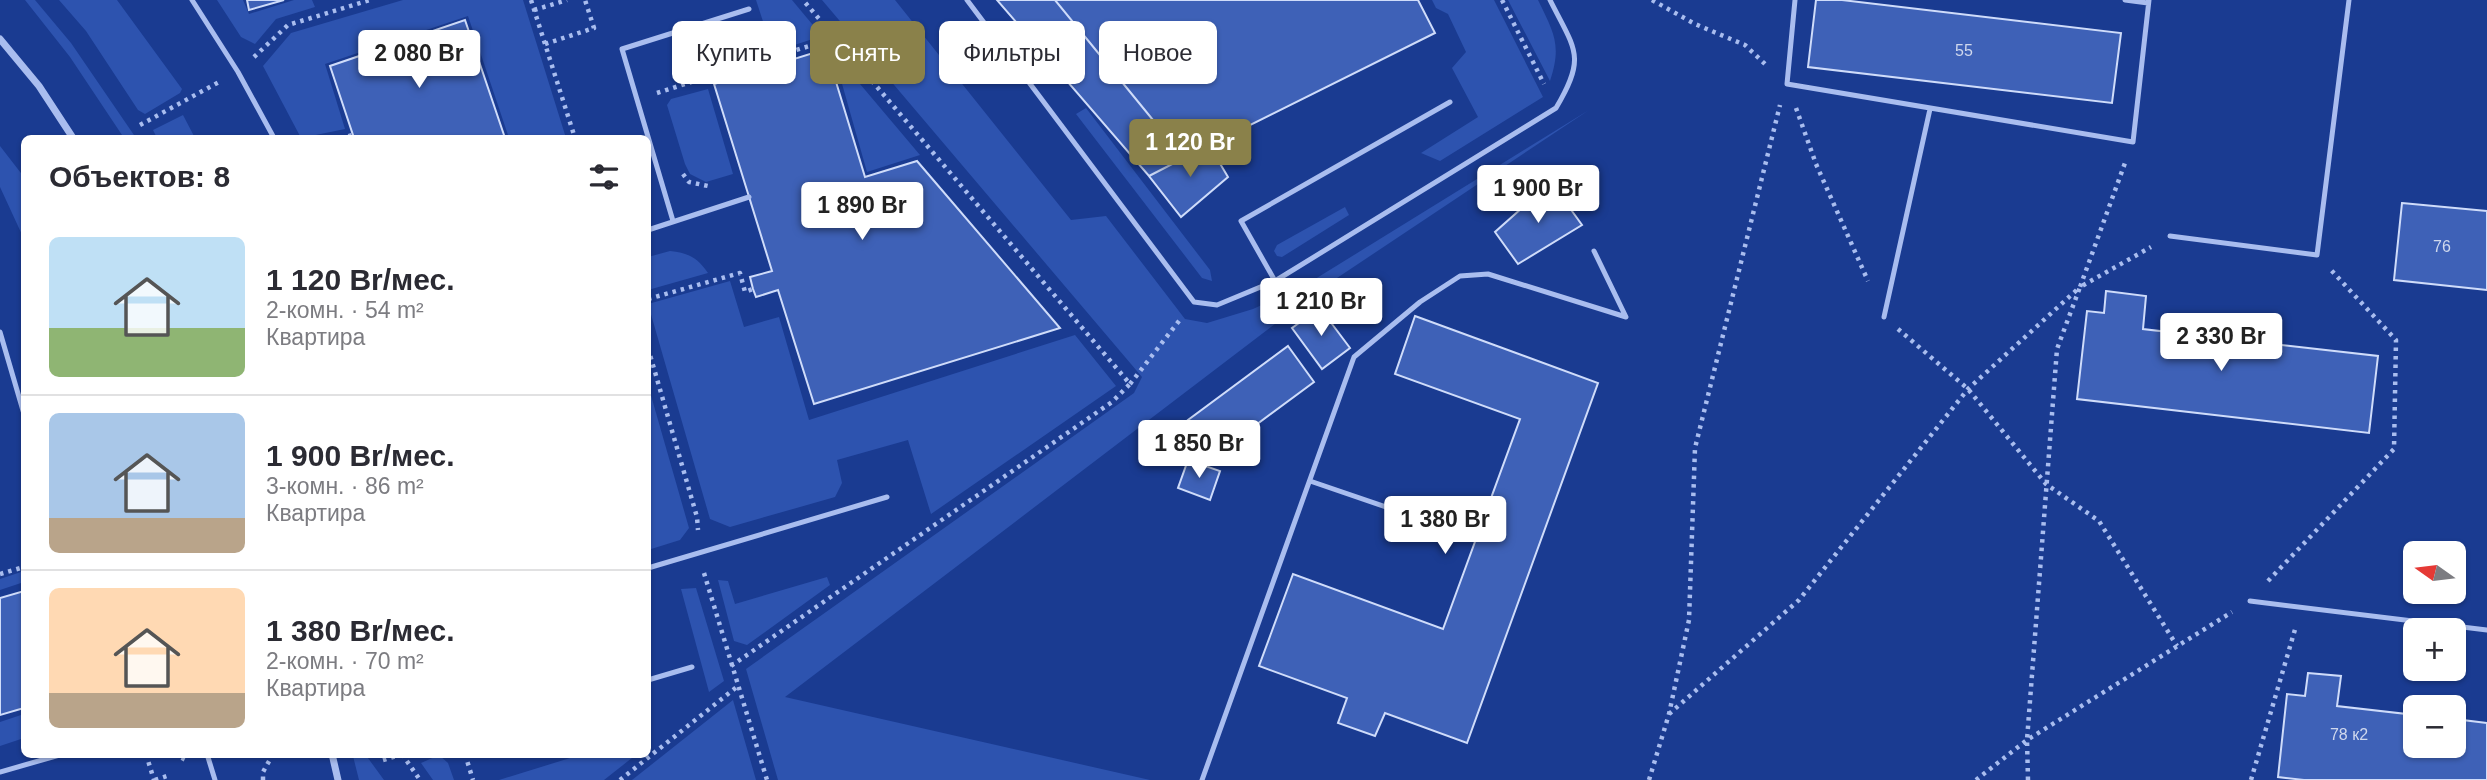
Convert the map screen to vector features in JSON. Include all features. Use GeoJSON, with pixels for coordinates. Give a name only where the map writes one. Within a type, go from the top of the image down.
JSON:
{"type":"FeatureCollection","features":[{"type":"Feature","properties":{"kind":"street"},"geometry":{"type":"LineString","coordinates":[[0,40],[39,86],[71,135]]}},
{"type":"Feature","properties":{"kind":"street"},"geometry":{"type":"LineString","coordinates":[[333,758],[339,779]]}},
{"type":"Feature","properties":{"kind":"lane"},"geometry":{"type":"LineString","coordinates":[[192,0],[239,72],[272,135]]}},
{"type":"Feature","properties":{"kind":"lane"},"geometry":{"type":"LineString","coordinates":[[967,0],[1194,302],[1217,305],[1275,281],[1556,108],[1573,79],[1575,52],[1550,0]]}},
{"type":"Feature","properties":{"kind":"lane"},"geometry":{"type":"LineString","coordinates":[[1795,0],[1787,84],[2133,142],[2148,1],[2125,0]]}},
{"type":"Feature","properties":{"kind":"lane"},"geometry":{"type":"LineString","coordinates":[[2170,236],[2317,255],[2349,0]]}},
{"type":"Feature","properties":{"kind":"lane"},"geometry":{"type":"LineString","coordinates":[[648,135],[622,49],[749,9]]}},
{"type":"Feature","properties":{"kind":"lane"},"geometry":{"type":"LineString","coordinates":[[1275,281],[1241,221],[1450,102]]}},
{"type":"Feature","properties":{"kind":"lane"},"geometry":{"type":"LineString","coordinates":[[1884,317],[1930,109]]}},
{"type":"Feature","properties":{"kind":"lane"},"geometry":{"type":"LineString","coordinates":[[651,146],[673,220]]}},
{"type":"Feature","properties":{"kind":"lane"},"geometry":{"type":"LineString","coordinates":[[651,229],[749,197]]}},
{"type":"Feature","properties":{"kind":"lane"},"geometry":{"type":"LineString","coordinates":[[1202,780],[1354,357],[1420,302],[1460,276],[1488,274],[1626,317],[1594,251]]}},
{"type":"Feature","properties":{"kind":"lane"},"geometry":{"type":"LineString","coordinates":[[0,332],[21,404]]}},
{"type":"Feature","properties":{"kind":"lane"},"geometry":{"type":"LineString","coordinates":[[1310,481],[1427,521]]}},
{"type":"Feature","properties":{"kind":"lane"},"geometry":{"type":"LineString","coordinates":[[651,567],[887,496]]}},
{"type":"Feature","properties":{"kind":"lane"},"geometry":{"type":"LineString","coordinates":[[2250,601],[2302,605],[2487,630]]}},
{"type":"Feature","properties":{"kind":"lane"},"geometry":{"type":"LineString","coordinates":[[651,679],[692,667]]}},
{"type":"Feature","properties":{"kind":"lane"},"geometry":{"type":"LineString","coordinates":[[0,772],[49,758]]}},
{"type":"Feature","properties":{"kind":"lane"},"geometry":{"type":"LineString","coordinates":[[208,758],[215,780]]}},
{"type":"Feature","properties":{"kind":"path"},"geometry":{"type":"LineString","coordinates":[[140,125],[239,72],[288,25],[370,0]]}},
{"type":"Feature","properties":{"kind":"path"},"geometry":{"type":"LineString","coordinates":[[531,0],[574,135]]}},
{"type":"Feature","properties":{"kind":"path"},"geometry":{"type":"LineString","coordinates":[[534,10],[568,0]]}},
{"type":"Feature","properties":{"kind":"path"},"geometry":{"type":"LineString","coordinates":[[545,44],[594,28],[586,0]]}},
{"type":"Feature","properties":{"kind":"path"},"geometry":{"type":"LineString","coordinates":[[803,0],[821,21]]}},
{"type":"Feature","properties":{"kind":"path"},"geometry":{"type":"LineString","coordinates":[[1502,0],[1556,108]]}},
{"type":"Feature","properties":{"kind":"path"},"geometry":{"type":"LineString","coordinates":[[1652,0],[1695,24],[1745,45],[1787,84],[1816,164],[1884,317],[1968,389],[2046,484],[2099,521],[2177,646]]}},
{"type":"Feature","properties":{"kind":"path"},"geometry":{"type":"LineString","coordinates":[[654,81],[661,105]]}},
{"type":"Feature","properties":{"kind":"path"},"geometry":{"type":"LineString","coordinates":[[657,93],[685,84]]}},
{"type":"Feature","properties":{"kind":"path"},"geometry":{"type":"LineString","coordinates":[[875,84],[1130,384]]}},
{"type":"Feature","properties":{"kind":"path"},"geometry":{"type":"LineString","coordinates":[[1649,780],[1669,714],[1689,620],[1695,448],[1787,84]]}},
{"type":"Feature","properties":{"kind":"path"},"geometry":{"type":"LineString","coordinates":[[2028,780],[2027,740],[2057,349],[2133,142]]}},
{"type":"Feature","properties":{"kind":"path"},"geometry":{"type":"LineString","coordinates":[[678,166],[689,181],[718,188]]}},
{"type":"Feature","properties":{"kind":"path"},"geometry":{"type":"LineString","coordinates":[[1669,714],[1799,600],[1968,389],[2080,287],[2170,236]]}},
{"type":"Feature","properties":{"kind":"path"},"geometry":{"type":"LineString","coordinates":[[1976,780],[2027,740],[2250,601],[2394,449],[2396,340],[2317,255]]}},
{"type":"Feature","properties":{"kind":"path"},"geometry":{"type":"LineString","coordinates":[[651,298],[740,273],[745,292],[753,289]]}},
{"type":"Feature","properties":{"kind":"path"},"geometry":{"type":"LineString","coordinates":[[731,666],[1112,402],[1130,384],[1194,302]]}},
{"type":"Feature","properties":{"kind":"path"},"geometry":{"type":"LineString","coordinates":[[0,574],[21,568]]}},
{"type":"Feature","properties":{"kind":"path"},"geometry":{"type":"LineString","coordinates":[[2251,780],[2302,605]]}},
{"type":"Feature","properties":{"kind":"path"},"geometry":{"type":"LineString","coordinates":[[651,755],[738,686]]}},
{"type":"Feature","properties":{"kind":"path"},"geometry":{"type":"LineString","coordinates":[[147,758],[154,780],[167,776],[168,780]]}},
{"type":"Feature","properties":{"kind":"path"},"geometry":{"type":"LineString","coordinates":[[263,780],[263,772],[271,758]]}},
{"type":"Feature","properties":{"kind":"path"},"geometry":{"type":"LineString","coordinates":[[383,760],[390,758]]}},
{"type":"Feature","properties":{"kind":"path"},"geometry":{"type":"LineString","coordinates":[[406,758],[420,780]]}},
{"type":"Feature","properties":{"kind":"path"},"geometry":{"type":"LineString","coordinates":[[466,758],[473,780]]}},
{"type":"Feature","properties":{"kind":"path"},"geometry":{"type":"LineString","coordinates":[[620,780],[648,758]]}},
{"type":"Feature","properties":{"kind":"shaded area"},"geometry":{"type":"Polygon","coordinates":[[[25,0],[35,0],[71,43],[134,135],[122,135],[70,57],[25,0]]]}},
{"type":"Feature","properties":{"kind":"shaded area"},"geometry":{"type":"Polygon","coordinates":[[[59,0],[117,0],[182,89],[180,93],[145,114],[138,110],[86,31],[59,0]]]}},
{"type":"Feature","properties":{"kind":"shaded area"},"geometry":{"type":"Polygon","coordinates":[[[217,0],[243,0],[249,14],[294,0],[312,0],[315,7],[276,19],[255,44],[241,37],[217,0]]]}},
{"type":"Feature","properties":{"kind":"shaded area"},"geometry":{"type":"Polygon","coordinates":[[[403,0],[523,0],[565,135],[508,135],[468,16],[325,64],[345,129],[316,135],[299,135],[263,66],[291,33],[403,0]]]}},
{"type":"Feature","properties":{"kind":"shaded area"},"geometry":{"type":"Polygon","coordinates":[[[756,0],[792,0],[810,22],[810,40],[796,44],[796,21],[763,21],[756,0]]]}},
{"type":"Feature","properties":{"kind":"shaded area"},"geometry":{"type":"Polygon","coordinates":[[[822,0],[895,0],[912,21],[840,21],[822,0]]]}},
{"type":"Feature","properties":{"kind":"shaded area"},"geometry":{"type":"Polygon","coordinates":[[[1432,0],[1494,0],[1543,97],[1440,161],[1421,153],[1478,117],[1452,68],[1466,52],[1448,14],[1436,8],[1432,0]]]}},
{"type":"Feature","properties":{"kind":"shaded area"},"geometry":{"type":"Polygon","coordinates":[[[1508,0],[1538,0],[1556,48],[1550,81],[1508,0]]]}},
{"type":"Feature","properties":{"kind":"shaded area"},"geometry":{"type":"Polygon","coordinates":[[[925,38],[939,55],[939,84],[962,84],[1071,220],[1106,216],[1185,319],[1207,323],[1253,309],[1307,284],[1589,110],[1325,286],[785,697],[1150,780],[778,780],[746,669],[1134,393],[1142,377],[893,84],[925,84],[925,38]]]}},
{"type":"Feature","properties":{"kind":"shaded area"},"geometry":{"type":"Polygon","coordinates":[[[842,84],[860,84],[920,155],[867,172],[842,84]]]}},
{"type":"Feature","properties":{"kind":"shaded area"},"geometry":{"type":"Polygon","coordinates":[[[708,89],[733,174],[706,182],[690,174],[667,105],[671,99],[708,89]]]}},
{"type":"Feature","properties":{"kind":"shaded area"},"geometry":{"type":"Polygon","coordinates":[[[1086,108],[1210,270],[1212,281],[1202,278],[1076,114],[1086,108]]]}},
{"type":"Feature","properties":{"kind":"shaded area"},"geometry":{"type":"Polygon","coordinates":[[[183,115],[193,135],[156,135],[153,130],[183,115]]]}},
{"type":"Feature","properties":{"kind":"shaded area"},"geometry":{"type":"Polygon","coordinates":[[[0,146],[21,173],[21,232],[0,187],[0,146]]]}},
{"type":"Feature","properties":{"kind":"shaded area"},"geometry":{"type":"Polygon","coordinates":[[[1345,207],[1349,215],[1282,257],[1277,256],[1274,251],[1277,245],[1345,207]]]}},
{"type":"Feature","properties":{"kind":"shaded area"},"geometry":{"type":"Polygon","coordinates":[[[670,251],[682,253],[700,263],[708,273],[651,289],[651,256],[670,251]]]}},
{"type":"Feature","properties":{"kind":"shaded area"},"geometry":{"type":"Polygon","coordinates":[[[730,281],[744,327],[779,317],[809,420],[1075,335],[1116,386],[931,514],[908,440],[837,460],[842,483],[835,497],[730,527],[710,519],[651,314],[651,303],[730,281]]]}},
{"type":"Feature","properties":{"kind":"shaded area"},"geometry":{"type":"Polygon","coordinates":[[[651,395],[689,528],[680,540],[651,549],[651,395]]]}},
{"type":"Feature","properties":{"kind":"shaded area"},"geometry":{"type":"Polygon","coordinates":[[[21,572],[21,583],[0,590],[0,579],[21,572]]]}},
{"type":"Feature","properties":{"kind":"shaded area"},"geometry":{"type":"Polygon","coordinates":[[[827,577],[830,585],[747,645],[734,641],[718,580],[728,581],[735,604],[827,577]]]}},
{"type":"Feature","properties":{"kind":"shaded area"},"geometry":{"type":"Polygon","coordinates":[[[696,588],[724,681],[709,692],[681,589],[696,588]]]}},
{"type":"Feature","properties":{"kind":"shaded area"},"geometry":{"type":"Polygon","coordinates":[[[733,700],[756,780],[632,780],[733,700]]]}},
{"type":"Feature","properties":{"kind":"shaded area"},"geometry":{"type":"Polygon","coordinates":[[[21,715],[21,739],[0,746],[0,722],[21,715]]]}},
{"type":"Feature","properties":{"kind":"shaded area"},"geometry":{"type":"Polygon","coordinates":[[[354,758],[368,758],[384,780],[359,780],[354,758]]]}},
{"type":"Feature","properties":{"kind":"shaded area"},"geometry":{"type":"Polygon","coordinates":[[[432,758],[442,758],[448,763],[454,780],[433,780],[421,763],[432,758]]]}},
{"type":"Feature","properties":{"kind":"shaded area"},"geometry":{"type":"Polygon","coordinates":[[[570,758],[632,758],[604,780],[499,780],[570,758]]]}},
{"type":"Feature","properties":{"kind":"building"},"geometry":{"type":"Polygon","coordinates":[[[247,0],[284,0],[249,10],[247,0]]]}},
{"type":"Feature","properties":{"kind":"building"},"geometry":{"type":"Polygon","coordinates":[[[997,0],[1055,0],[1072,21],[1015,21],[997,0]]]}},
{"type":"Feature","properties":{"kind":"building"},"geometry":{"type":"Polygon","coordinates":[[[1055,0],[1418,0],[1435,33],[1184,158],[1124,84],[1217,84],[1217,21],[1099,21],[1099,54],[1085,37],[1085,21],[1072,21],[1055,0]]]}},
{"type":"Feature","properties":{"kind":"building"},"geometry":{"type":"Polygon","coordinates":[[[1816,0],[1842,0],[2121,33],[2112,103],[1808,67],[1816,0]]]}},
{"type":"Feature","properties":{"kind":"building"},"geometry":{"type":"Polygon","coordinates":[[[465,20],[504,135],[353,135],[330,66],[465,20]]]}},
{"type":"Feature","properties":{"kind":"building"},"geometry":{"type":"Polygon","coordinates":[[[1085,37],[1099,54],[1099,84],[1124,84],[1184,158],[1149,176],[1070,84],[1085,84],[1085,37]]]}},
{"type":"Feature","properties":{"kind":"building"},"geometry":{"type":"Polygon","coordinates":[[[810,54],[810,84],[837,84],[865,177],[917,161],[1060,328],[814,404],[778,290],[756,297],[753,289],[750,277],[772,271],[714,84],[796,84],[796,58],[810,54]]]}},
{"type":"Feature","properties":{"kind":"building"},"geometry":{"type":"Polygon","coordinates":[[[1209,145],[1228,177],[1181,217],[1149,176],[1209,145]]]}},
{"type":"Feature","properties":{"kind":"building"},"geometry":{"type":"Polygon","coordinates":[[[1551,182],[1582,225],[1518,264],[1495,232],[1551,182]]]}},
{"type":"Feature","properties":{"kind":"building"},"geometry":{"type":"Polygon","coordinates":[[[2402,203],[2487,211],[2487,290],[2394,280],[2402,203]]]}},
{"type":"Feature","properties":{"kind":"building"},"geometry":{"type":"Polygon","coordinates":[[[2106,291],[2146,296],[2143,329],[2378,356],[2369,433],[2077,399],[2087,311],[2104,313],[2106,291]]]}},
{"type":"Feature","properties":{"kind":"building"},"geometry":{"type":"Polygon","coordinates":[[[1320,308],[1350,348],[1322,369],[1292,328],[1320,308]]]}},
{"type":"Feature","properties":{"kind":"building"},"geometry":{"type":"Polygon","coordinates":[[[1415,316],[1598,383],[1467,743],[1385,713],[1375,736],[1338,723],[1347,698],[1259,666],[1293,574],[1443,629],[1520,419],[1395,374],[1415,316]]]}},
{"type":"Feature","properties":{"kind":"building"},"geometry":{"type":"Polygon","coordinates":[[[1288,346],[1314,382],[1214,456],[1188,420],[1288,346]]]}},
{"type":"Feature","properties":{"kind":"building"},"geometry":{"type":"Polygon","coordinates":[[[1188,460],[1220,471],[1210,500],[1178,488],[1188,460]]]}},
{"type":"Feature","properties":{"kind":"building"},"geometry":{"type":"Polygon","coordinates":[[[21,592],[21,709],[0,715],[0,598],[21,592]]]}},
{"type":"Feature","properties":{"kind":"building"},"geometry":{"type":"Polygon","coordinates":[[[2308,673],[2341,676],[2337,706],[2403,714],[2403,758],[2466,758],[2466,720],[2487,723],[2487,780],[2304,780],[2278,777],[2287,694],[2305,696],[2308,673]]]}}]}
